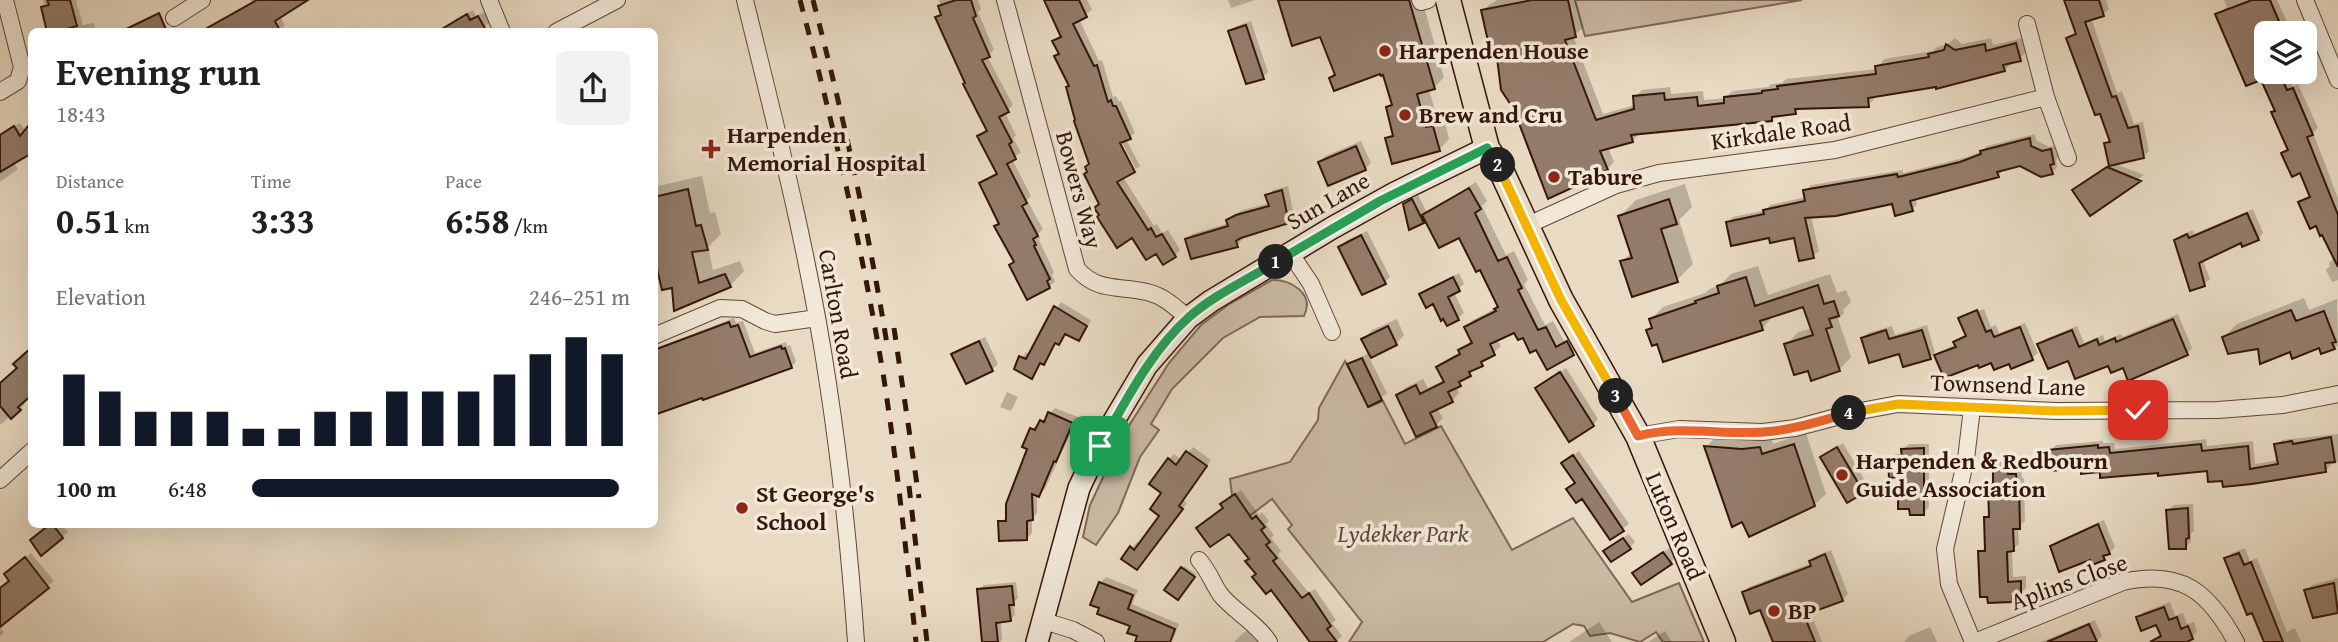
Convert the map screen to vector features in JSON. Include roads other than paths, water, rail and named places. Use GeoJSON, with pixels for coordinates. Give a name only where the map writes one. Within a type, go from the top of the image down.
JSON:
{"type":"FeatureCollection","features":[{"type":"Feature","properties":{"kind":"main road","name":"Luton Road"},"geometry":{"type":"LineString","coordinates":[[1448,0],[1487,148],[1528,225],[1561,300],[1638,436],[1723,642]]}},
{"type":"Feature","properties":{"kind":"street"},"geometry":{"type":"LineString","coordinates":[[0,92],[18,81],[22,67],[5,0]]}},
{"type":"Feature","properties":{"kind":"street"},"geometry":{"type":"LineString","coordinates":[[174,18],[202,0]]}},
{"type":"Feature","properties":{"kind":"street"},"geometry":{"type":"LineString","coordinates":[[489,0],[500,28]]}},
{"type":"Feature","properties":{"kind":"street"},"geometry":{"type":"LineString","coordinates":[[564,28],[617,0]]}},
{"type":"Feature","properties":{"kind":"street","name":"Carlton Road"},"geometry":{"type":"LineString","coordinates":[[745,0],[774,116],[817,318],[851,563],[856,642]]}},
{"type":"Feature","properties":{"kind":"street","name":"Bowers Way"},"geometry":{"type":"LineString","coordinates":[[1005,0],[1077,269],[1099,286],[1149,292],[1168,300],[1188,318]]}},
{"type":"Feature","properties":{"kind":"street"},"geometry":{"type":"LineString","coordinates":[[2305,0],[2338,80]]}},
{"type":"Feature","properties":{"kind":"street"},"geometry":{"type":"LineString","coordinates":[[2027,24],[2046,97],[2068,158]]}},
{"type":"Feature","properties":{"kind":"street","name":"Kirkdale Road"},"geometry":{"type":"LineString","coordinates":[[1528,225],[1616,185],[1659,173],[1835,150],[2046,97]]}},
{"type":"Feature","properties":{"kind":"street","name":"Sun Lane"},"geometry":{"type":"LineString","coordinates":[[1037,642],[1070,515],[1089,467],[1147,365],[1188,318],[1211,301],[1380,201],[1487,148]]}},
{"type":"Feature","properties":{"kind":"street"},"geometry":{"type":"LineString","coordinates":[[1291,254],[1311,284],[1332,332]]}},
{"type":"Feature","properties":{"kind":"street"},"geometry":{"type":"LineString","coordinates":[[658,334],[720,308],[742,309],[775,324],[817,318]]}},
{"type":"Feature","properties":{"kind":"street","name":"Townsend Lane"},"geometry":{"type":"LineString","coordinates":[[1638,436],[1679,429],[1763,432],[1795,428],[1898,404],[2057,411],[2218,410],[2283,405],[2338,394]]}},
{"type":"Feature","properties":{"kind":"street","name":"Aplins Close"},"geometry":{"type":"LineString","coordinates":[[1972,408],[1966,459],[1945,548],[1949,584],[1974,642],[2123,582],[2143,578],[2161,578],[2182,583],[2199,592],[2211,603],[2236,642]]}},
{"type":"Feature","properties":{"kind":"street"},"geometry":{"type":"LineString","coordinates":[[0,480],[28,455]]}},
{"type":"Feature","properties":{"kind":"street"},"geometry":{"type":"LineString","coordinates":[[1199,560],[1212,575],[1221,595],[1250,620],[1269,642]]}},
{"type":"Feature","properties":{"kind":"street"},"geometry":{"type":"LineString","coordinates":[[1044,621],[1073,630],[1096,642]]}},
{"type":"Feature","properties":{"kind":"railway"},"geometry":{"type":"LineString","coordinates":[[800,0],[846,186],[875,326],[893,440],[916,642]]}},
{"type":"Feature","properties":{"kind":"railway"},"geometry":{"type":"LineString","coordinates":[[813,0],[854,171],[887,344]]}},
{"type":"Feature","properties":{"kind":"railway"},"geometry":{"type":"LineString","coordinates":[[894,328],[919,498]]}},
{"type":"Feature","properties":{"kind":"railway"},"geometry":{"type":"LineString","coordinates":[[909,486],[927,642]]}},
{"type":"Feature","properties":{"kind":"place","name":"Harpenden House"},"geometry":{"type":"Point","coordinates":[1385,51]}},
{"type":"Feature","properties":{"kind":"place","name":"Brew and Cru"},"geometry":{"type":"Point","coordinates":[1405,115]}},
{"type":"Feature","properties":{"kind":"place","name":"Harpenden Memorial Hospital"},"geometry":{"type":"Point","coordinates":[711,149]}},
{"type":"Feature","properties":{"kind":"place","name":"Tabure"},"geometry":{"type":"Point","coordinates":[1554,177]}},
{"type":"Feature","properties":{"kind":"place","name":"Harpenden & Redbourn Guide Association"},"geometry":{"type":"Point","coordinates":[1842,475]}},
{"type":"Feature","properties":{"kind":"place","name":"St George's School"},"geometry":{"type":"Point","coordinates":[742,508]}},
{"type":"Feature","properties":{"kind":"place","name":"BP"},"geometry":{"type":"Point","coordinates":[1774,611]}},
{"type":"Feature","properties":{"kind":"park label","name":"Lydekker Park"},"geometry":{"type":"Point","coordinates":[1403,534]}}]}
